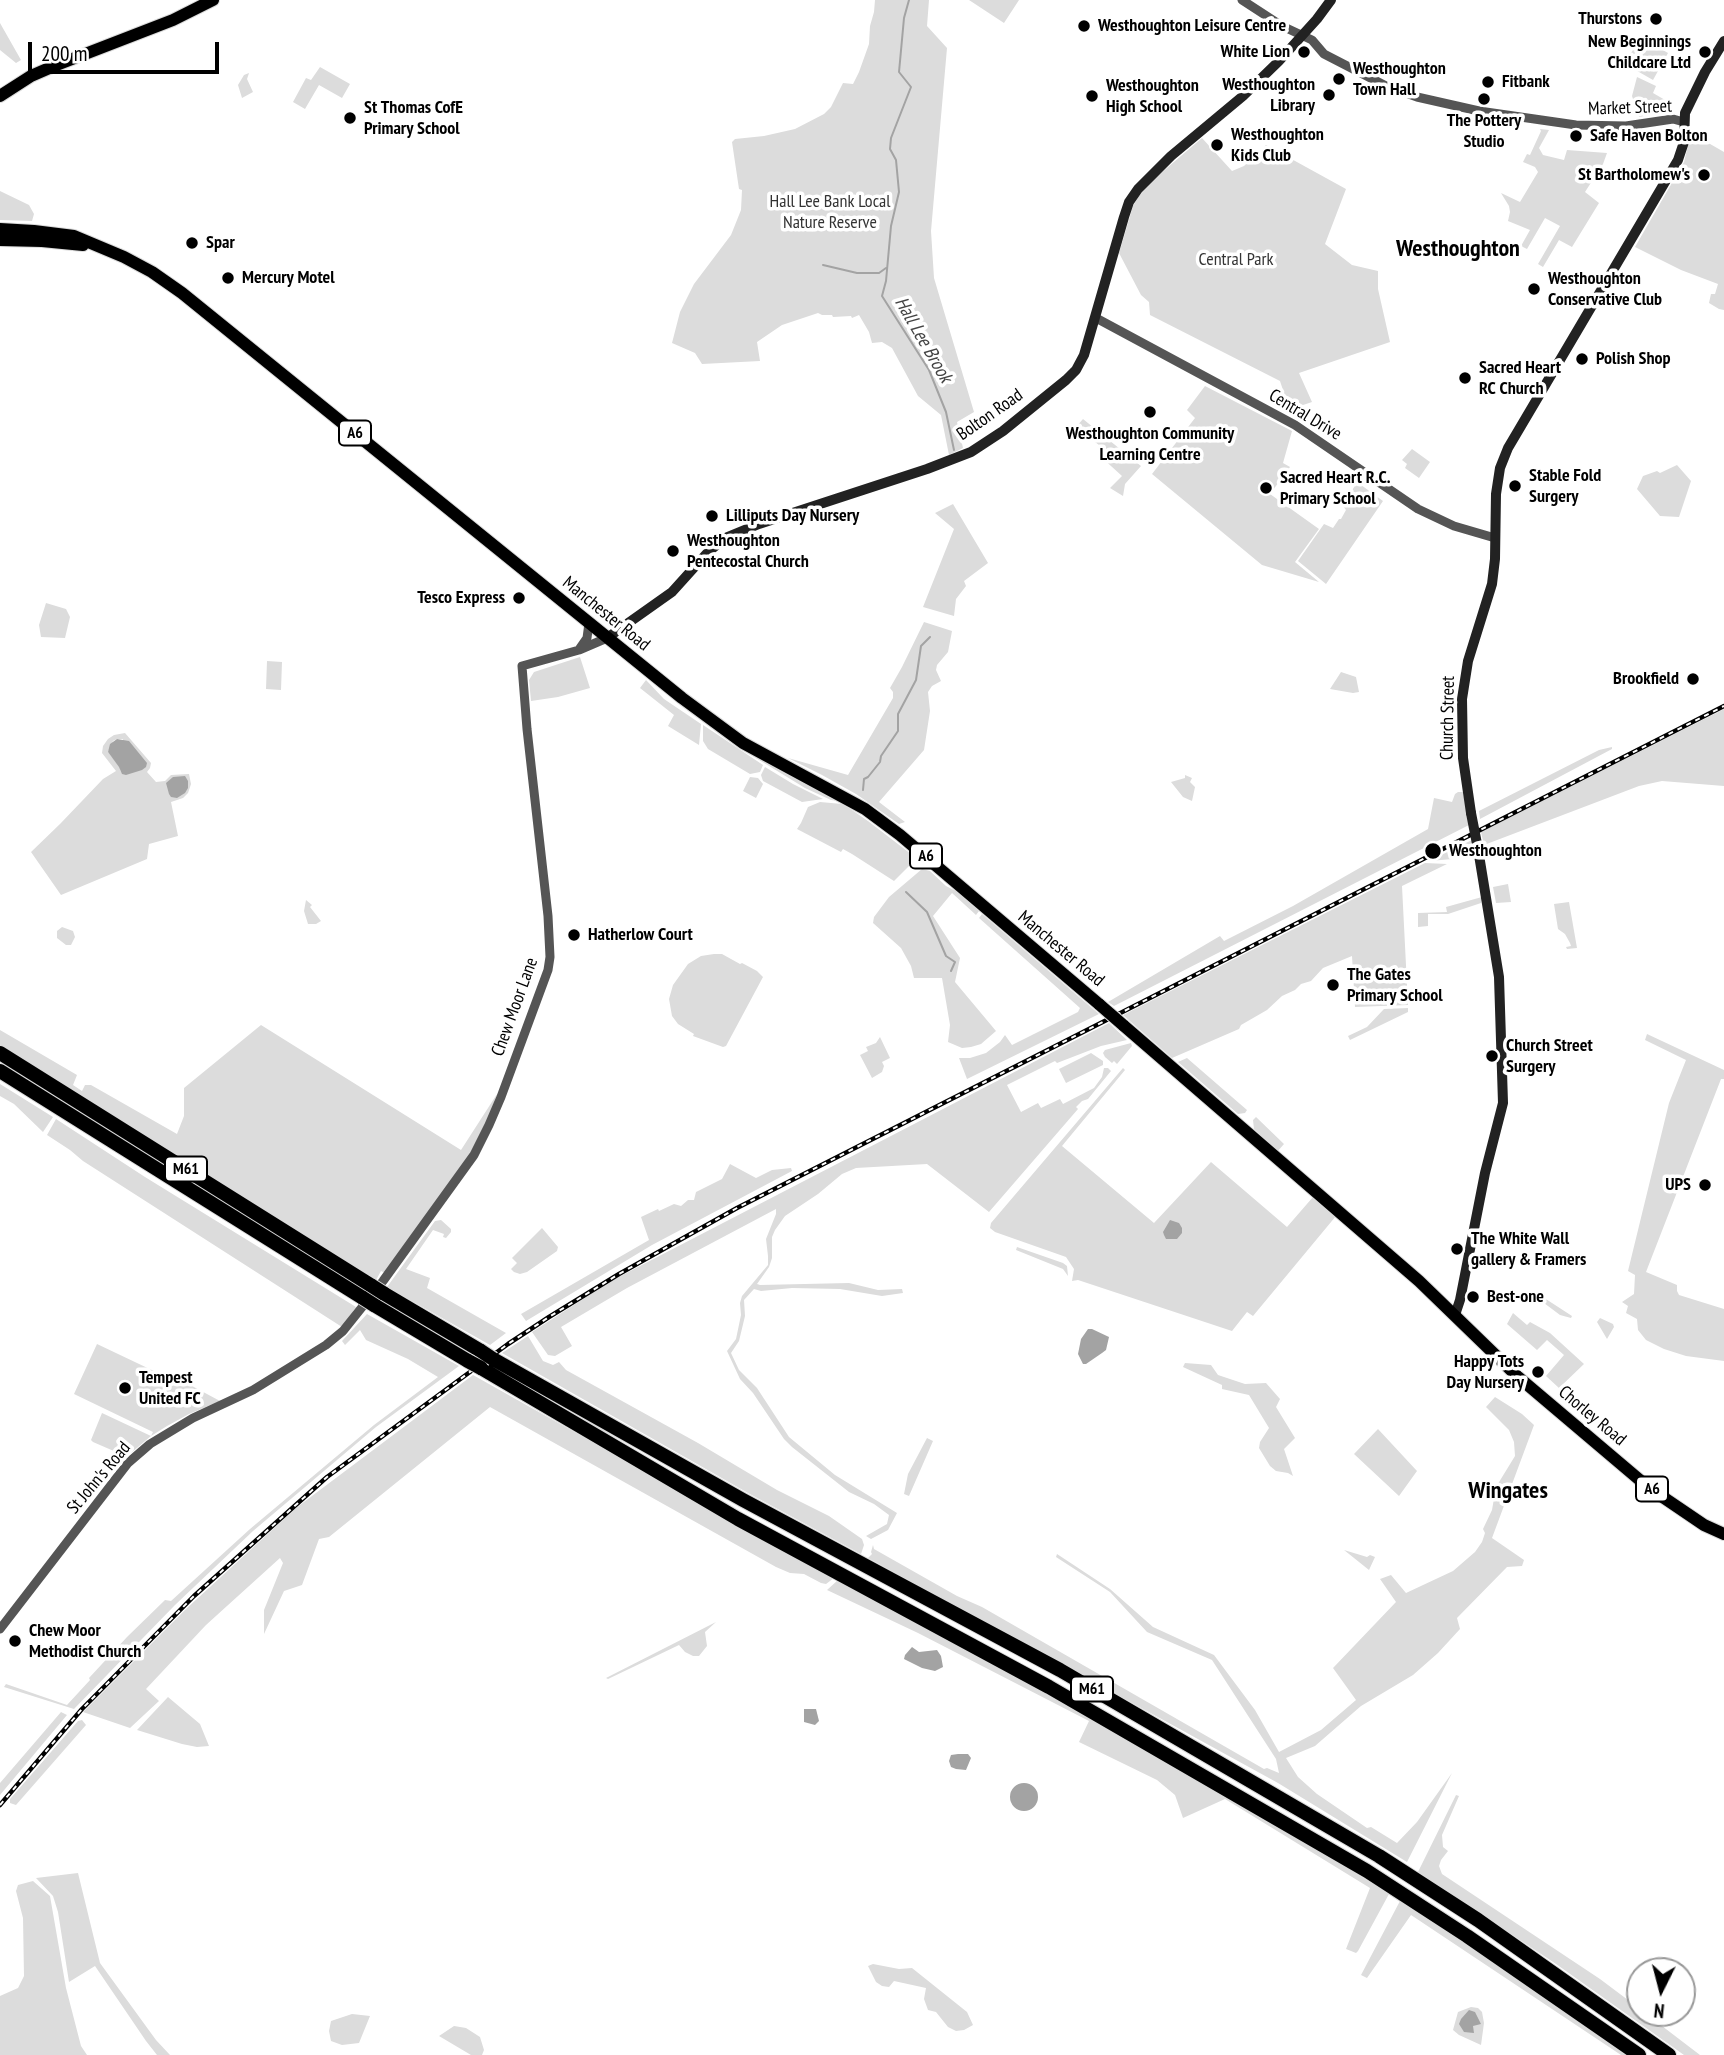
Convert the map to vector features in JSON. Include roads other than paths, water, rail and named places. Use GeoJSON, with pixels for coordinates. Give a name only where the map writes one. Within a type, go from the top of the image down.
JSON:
{"type":"FeatureCollection","features":[{"type":"Feature","properties":{"kind":"highway","name":"M61"},"geometry":{"type":"LineString","coordinates":[[0,1053],[487,1355],[743,1500],[1060,1670],[1379,1856],[1478,1920],[1669,2055]]}},
{"type":"Feature","properties":{"kind":"highway","name":"M61"},"geometry":{"type":"LineString","coordinates":[[0,1071],[368,1302],[474,1365],[738,1519],[1049,1687],[1367,1871],[1467,1936],[1639,2055]]}},
{"type":"Feature","properties":{"kind":"main road"},"geometry":{"type":"LineString","coordinates":[[0,96],[31,76],[173,20],[213,0]]}},
{"type":"Feature","properties":{"kind":"main road","name":"Bolton Road"},"geometry":{"type":"LineString","coordinates":[[607,638],[672,592],[714,546],[736,532],[971,452],[985,444],[1072,375],[1082,360],[1096,318],[1129,202],[1138,189],[1179,149],[1243,96],[1293,47],[1331,0]]}},
{"type":"Feature","properties":{"kind":"main road","name":"Church Street"},"geometry":{"type":"LineString","coordinates":[[1450,1310],[1460,1300],[1480,1192],[1503,1097],[1499,977],[1462,745],[1464,685],[1468,660],[1490,593],[1495,559],[1497,483],[1500,468],[1508,448],[1675,166],[1683,147],[1686,109],[1724,41]]}},
{"type":"Feature","properties":{"kind":"main road","name":"Manchester Road"},"geometry":{"type":"LineString","coordinates":[[0,229],[74,236],[137,264],[182,293],[682,698],[743,743],[865,809],[900,835],[1380,1246],[1450,1310]]}},
{"type":"Feature","properties":{"kind":"main road","name":"Manchester Road"},"geometry":{"type":"LineString","coordinates":[[0,240],[93,245]]}},
{"type":"Feature","properties":{"kind":"main road","name":"Chorley Road"},"geometry":{"type":"LineString","coordinates":[[1450,1310],[1517,1376],[1648,1487],[1704,1525],[1724,1534]]}},
{"type":"Feature","properties":{"kind":"street","name":"Market Street"},"geometry":{"type":"LineString","coordinates":[[1242,0],[1282,26],[1312,40],[1324,54],[1403,93],[1479,111],[1576,125],[1626,126],[1673,119],[1684,122]]}},
{"type":"Feature","properties":{"kind":"street","name":"Central Drive"},"geometry":{"type":"LineString","coordinates":[[1096,318],[1295,425],[1418,509],[1454,526],[1496,538]]}},
{"type":"Feature","properties":{"kind":"street"},"geometry":{"type":"LineString","coordinates":[[579,650],[587,638],[589,623]]}},
{"type":"Feature","properties":{"kind":"street","name":"Bolton Road"},"geometry":{"type":"LineString","coordinates":[[522,666],[579,650],[607,638]]}},
{"type":"Feature","properties":{"kind":"street","name":"Chew Moor Lane"},"geometry":{"type":"LineString","coordinates":[[379,1286],[463,1172],[482,1141],[550,963],[548,916],[525,716],[522,666]]}},
{"type":"Feature","properties":{"kind":"street","name":"St John's Road"},"geometry":{"type":"LineString","coordinates":[[0,1629],[128,1463],[171,1429],[253,1390],[326,1345],[354,1320],[379,1286]]}},
{"type":"Feature","properties":{"kind":"waterway","name":"Hall Lee Brook"},"geometry":{"type":"LineString","coordinates":[[909,0],[904,18],[899,72],[911,87],[891,138],[890,149],[896,160],[899,192],[891,226],[882,296],[929,370],[946,412],[954,450]]}},
{"type":"Feature","properties":{"kind":"waterway"},"geometry":{"type":"LineString","coordinates":[[823,265],[857,273],[879,273],[886,268]]}},
{"type":"Feature","properties":{"kind":"waterway","name":"Hall Lee Brook"},"geometry":{"type":"LineString","coordinates":[[863,790],[864,779],[880,762],[881,756],[898,731],[898,714],[916,680],[921,646],[930,637]]}},
{"type":"Feature","properties":{"kind":"waterway","name":"Hall Lee Brook"},"geometry":{"type":"LineString","coordinates":[[906,892],[927,912],[946,956],[955,962],[951,971]]}},
{"type":"Feature","properties":{"kind":"railway"},"geometry":{"type":"LineString","coordinates":[[0,1805],[82,1709],[194,1596],[327,1477],[549,1317],[737,1208],[1724,706]]}},
{"type":"Feature","properties":{"kind":"place","name":"Thurstons"},"geometry":{"type":"Point","coordinates":[1656,19]}},
{"type":"Feature","properties":{"kind":"place","name":"Westhoughton Leisure Centre"},"geometry":{"type":"Point","coordinates":[1084,26]}},
{"type":"Feature","properties":{"kind":"place","name":"White Lion"},"geometry":{"type":"Point","coordinates":[1304,52]}},
{"type":"Feature","properties":{"kind":"place","name":"New Beginnings Childcare Ltd"},"geometry":{"type":"Point","coordinates":[1705,52]}},
{"type":"Feature","properties":{"kind":"place","name":"Westhoughton Town Hall"},"geometry":{"type":"Point","coordinates":[1339,79]}},
{"type":"Feature","properties":{"kind":"place","name":"Fitbank"},"geometry":{"type":"Point","coordinates":[1488,82]}},
{"type":"Feature","properties":{"kind":"place","name":"Westhoughton Library"},"geometry":{"type":"Point","coordinates":[1329,95]}},
{"type":"Feature","properties":{"kind":"place","name":"Westhoughton High School"},"geometry":{"type":"Point","coordinates":[1092,96]}},
{"type":"Feature","properties":{"kind":"place","name":"The Pottery Studio"},"geometry":{"type":"Point","coordinates":[1484,99]}},
{"type":"Feature","properties":{"kind":"place","name":"St Thomas CofE Primary School"},"geometry":{"type":"Point","coordinates":[350,118]}},
{"type":"Feature","properties":{"kind":"place","name":"Safe Haven Bolton"},"geometry":{"type":"Point","coordinates":[1576,136]}},
{"type":"Feature","properties":{"kind":"place","name":"Westhoughton Kids Club"},"geometry":{"type":"Point","coordinates":[1217,145]}},
{"type":"Feature","properties":{"kind":"place","name":"St Bartholomew's"},"geometry":{"type":"Point","coordinates":[1704,175]}},
{"type":"Feature","properties":{"kind":"place","name":"Spar"},"geometry":{"type":"Point","coordinates":[192,243]}},
{"type":"Feature","properties":{"kind":"place","name":"Mercury Motel"},"geometry":{"type":"Point","coordinates":[228,278]}},
{"type":"Feature","properties":{"kind":"place","name":"Westhoughton Conservative Club"},"geometry":{"type":"Point","coordinates":[1534,289]}},
{"type":"Feature","properties":{"kind":"place","name":"Polish Shop"},"geometry":{"type":"Point","coordinates":[1582,359]}},
{"type":"Feature","properties":{"kind":"place","name":"Sacred Heart RC Church"},"geometry":{"type":"Point","coordinates":[1465,378]}},
{"type":"Feature","properties":{"kind":"place","name":"Westhoughton Community Learning Centre"},"geometry":{"type":"Point","coordinates":[1150,412]}},
{"type":"Feature","properties":{"kind":"place","name":"Stable Fold Surgery"},"geometry":{"type":"Point","coordinates":[1515,486]}},
{"type":"Feature","properties":{"kind":"place","name":"Sacred Heart R.C. Primary School"},"geometry":{"type":"Point","coordinates":[1266,488]}},
{"type":"Feature","properties":{"kind":"place","name":"Lilliputs Day Nursery"},"geometry":{"type":"Point","coordinates":[712,516]}},
{"type":"Feature","properties":{"kind":"place","name":"Westhoughton Pentecostal Church"},"geometry":{"type":"Point","coordinates":[673,551]}},
{"type":"Feature","properties":{"kind":"place","name":"Tesco Express"},"geometry":{"type":"Point","coordinates":[519,598]}},
{"type":"Feature","properties":{"kind":"place","name":"Brookfield"},"geometry":{"type":"Point","coordinates":[1693,679]}},
{"type":"Feature","properties":{"kind":"place","name":"Westhoughton"},"geometry":{"type":"Point","coordinates":[1433,851]}},
{"type":"Feature","properties":{"kind":"place","name":"Hatherlow Court"},"geometry":{"type":"Point","coordinates":[574,935]}},
{"type":"Feature","properties":{"kind":"place","name":"The Gates Primary School"},"geometry":{"type":"Point","coordinates":[1333,985]}},
{"type":"Feature","properties":{"kind":"place","name":"Church Street Surgery"},"geometry":{"type":"Point","coordinates":[1492,1056]}},
{"type":"Feature","properties":{"kind":"place","name":"UPS"},"geometry":{"type":"Point","coordinates":[1705,1185]}},
{"type":"Feature","properties":{"kind":"place","name":"The White Wall gallery & Framers"},"geometry":{"type":"Point","coordinates":[1457,1249]}},
{"type":"Feature","properties":{"kind":"place","name":"Best-one"},"geometry":{"type":"Point","coordinates":[1473,1297]}},
{"type":"Feature","properties":{"kind":"place","name":"Happy Tots Day Nursery"},"geometry":{"type":"Point","coordinates":[1538,1372]}},
{"type":"Feature","properties":{"kind":"place","name":"Tempest United FC"},"geometry":{"type":"Point","coordinates":[125,1388]}},
{"type":"Feature","properties":{"kind":"place","name":"Chew Moor Methodist Church"},"geometry":{"type":"Point","coordinates":[15,1641]}},
{"type":"Feature","properties":{"kind":"district","name":"Westhoughton"},"geometry":{"type":"Point","coordinates":[1458,249]}},
{"type":"Feature","properties":{"kind":"district","name":"Wingates"},"geometry":{"type":"Point","coordinates":[1508,1491]}},
{"type":"Feature","properties":{"kind":"park label","name":"Hall Lee Bank Local Nature Reserve"},"geometry":{"type":"Point","coordinates":[830,212]}},
{"type":"Feature","properties":{"kind":"park label","name":"Central Park"},"geometry":{"type":"Point","coordinates":[1236,260]}}]}
